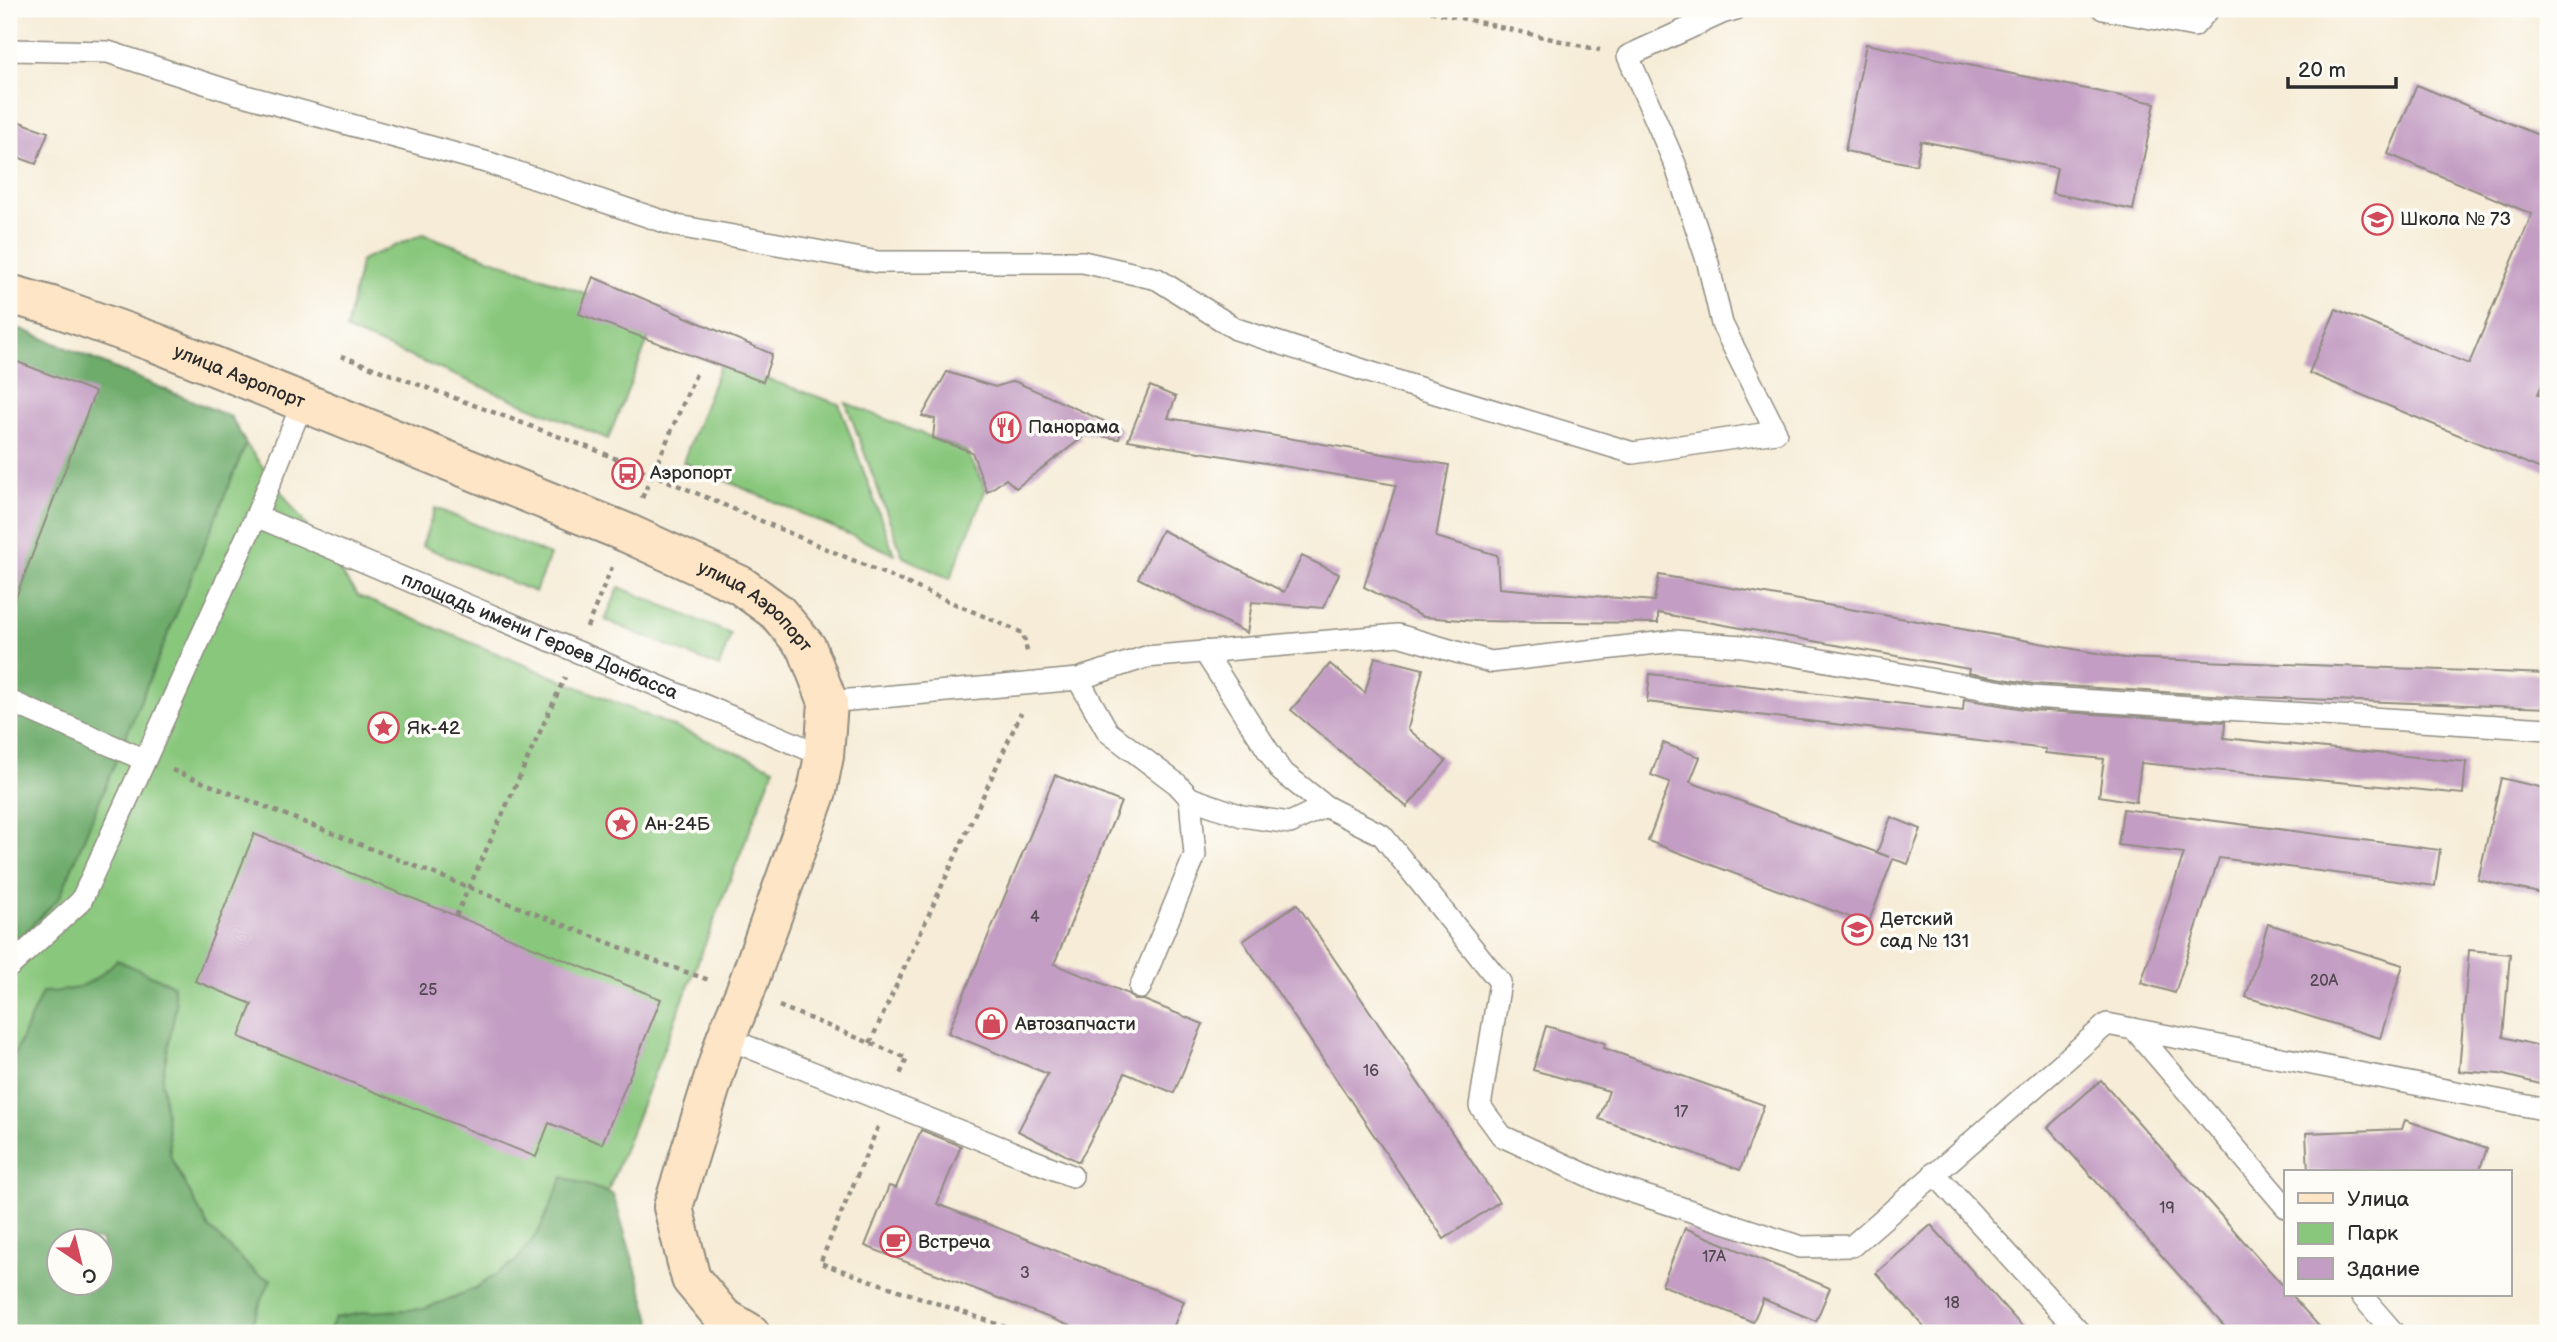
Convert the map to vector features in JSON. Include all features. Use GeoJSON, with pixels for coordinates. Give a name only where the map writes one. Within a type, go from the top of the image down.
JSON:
{"type":"FeatureCollection","features":[{"type":"Feature","properties":{"kind":"main road","name":"улица Аэропорт"},"geometry":{"type":"LineString","coordinates":[[9,294],[52,306],[159,344],[627,533],[740,584],[776,612],[807,648],[828,702],[824,756],[817,791],[726,1038],[673,1207],[691,1279],[723,1317],[750,1333]]}},
{"type":"Feature","properties":{"kind":"lane"},"geometry":{"type":"LineString","coordinates":[[9,50],[108,52],[239,94],[488,163],[677,226],[878,262],[1083,262],[1157,279],[1236,329],[1633,453],[1776,432],[1722,324],[1708,263],[1675,164],[1628,56],[1736,9]]}},
{"type":"Feature","properties":{"kind":"lane"},"geometry":{"type":"LineString","coordinates":[[2103,9],[2194,26],[2209,9]]}},
{"type":"Feature","properties":{"kind":"lane"},"geometry":{"type":"LineString","coordinates":[[9,967],[81,901],[256,516],[303,402]]}},
{"type":"Feature","properties":{"kind":"lane","name":"площадь имени Героев Донбасса"},"geometry":{"type":"LineString","coordinates":[[256,516],[824,756]]}},
{"type":"Feature","properties":{"kind":"lane"},"geometry":{"type":"LineString","coordinates":[[828,702],[1078,679],[1146,657],[1398,635],[1491,663],[1674,641],[1742,646],[2031,698],[2548,729]]}},
{"type":"Feature","properties":{"kind":"lane"},"geometry":{"type":"LineString","coordinates":[[1204,651],[1281,771],[1325,806],[1382,835],[1500,982],[1480,1106],[1502,1136],[1602,1182],[1801,1247],[1852,1246],[2107,1024],[2548,1110]]}},
{"type":"Feature","properties":{"kind":"lane"},"geometry":{"type":"LineString","coordinates":[[1078,679],[1108,732],[1177,784],[1190,798],[1242,816],[1290,823],[1325,806]]}},
{"type":"Feature","properties":{"kind":"lane"},"geometry":{"type":"LineString","coordinates":[[9,701],[145,760]]}},
{"type":"Feature","properties":{"kind":"lane"},"geometry":{"type":"LineString","coordinates":[[1140,988],[1195,855],[1190,798]]}},
{"type":"Feature","properties":{"kind":"lane"},"geometry":{"type":"LineString","coordinates":[[2134,1029],[2284,1205]]}},
{"type":"Feature","properties":{"kind":"lane"},"geometry":{"type":"LineString","coordinates":[[726,1038],[1072,1176]]}},
{"type":"Feature","properties":{"kind":"lane"},"geometry":{"type":"LineString","coordinates":[[1934,1173],[2080,1333]]}},
{"type":"Feature","properties":{"kind":"lane"},"geometry":{"type":"LineString","coordinates":[[2362,1296],[2394,1333]]}},
{"type":"Feature","properties":{"kind":"path"},"geometry":{"type":"LineString","coordinates":[[1421,9],[1628,56]]}},
{"type":"Feature","properties":{"kind":"path"},"geometry":{"type":"LineString","coordinates":[[341,356],[598,452],[1023,633],[1035,684],[870,1043]]}},
{"type":"Feature","properties":{"kind":"path"},"geometry":{"type":"LineString","coordinates":[[145,760],[660,963],[745,992],[907,1058],[820,1263],[1023,1333]]}},
{"type":"Feature","properties":{"kind":"green space"},"geometry":{"type":"Polygon","coordinates":[[[423,234],[587,294],[650,335],[608,439],[346,330],[361,260],[423,234]]]}},
{"type":"Feature","properties":{"kind":"green space"},"geometry":{"type":"Polygon","coordinates":[[[9,329],[21,329],[231,417],[246,444],[358,596],[774,768],[604,1201],[649,1333],[9,1333],[9,329]]]}},
{"type":"Feature","properties":{"kind":"green space"},"geometry":{"type":"Polygon","coordinates":[[[9,329],[21,329],[231,417],[246,444],[60,897],[9,949],[9,329]]]}},
{"type":"Feature","properties":{"kind":"green space"},"geometry":{"type":"Polygon","coordinates":[[[721,363],[839,404],[894,554],[683,462],[721,363]]]}},
{"type":"Feature","properties":{"kind":"green space"},"geometry":{"type":"Polygon","coordinates":[[[846,403],[967,452],[986,489],[950,579],[903,557],[846,403]]]}},
{"type":"Feature","properties":{"kind":"green space"},"geometry":{"type":"Polygon","coordinates":[[[435,508],[550,555],[535,592],[422,546],[435,508]]]}},
{"type":"Feature","properties":{"kind":"green space"},"geometry":{"type":"Polygon","coordinates":[[[619,587],[731,634],[719,667],[605,620],[619,587]]]}},
{"type":"Feature","properties":{"kind":"green space"},"geometry":{"type":"Polygon","coordinates":[[[117,960],[173,985],[176,1005],[162,1080],[171,1158],[209,1228],[258,1275],[271,1279],[248,1333],[9,1333],[9,1067],[42,992],[65,991],[92,981],[117,960]]]}},
{"type":"Feature","properties":{"kind":"green space"},"geometry":{"type":"Polygon","coordinates":[[[563,1177],[613,1194],[655,1333],[329,1333],[335,1318],[368,1312],[424,1309],[474,1289],[516,1261],[539,1231],[563,1177]]]}},
{"type":"Feature","properties":{"kind":"building"},"geometry":{"type":"Polygon","coordinates":[[[1866,44],[2155,103],[2133,210],[2052,193],[2057,168],[1921,141],[1916,165],[1845,151],[1866,44]]]}},
{"type":"Feature","properties":{"kind":"building"},"geometry":{"type":"Polygon","coordinates":[[[2417,85],[2548,139],[2548,370],[2538,394],[2548,399],[2548,472],[2309,373],[2336,309],[2469,364],[2532,214],[2388,154],[2417,85]]]}},
{"type":"Feature","properties":{"kind":"building"},"geometry":{"type":"Polygon","coordinates":[[[17,121],[48,132],[36,164],[9,154],[9,144],[17,121]]]}},
{"type":"Feature","properties":{"kind":"building"},"geometry":{"type":"Polygon","coordinates":[[[593,277],[772,354],[763,382],[579,314],[593,277]]]}},
{"type":"Feature","properties":{"kind":"building"},"geometry":{"type":"Polygon","coordinates":[[[15,361],[95,392],[9,610],[9,378],[15,361]]]}},
{"type":"Feature","properties":{"kind":"building","name":"Панорама"},"geometry":{"type":"Polygon","coordinates":[[[947,372],[995,387],[1014,381],[1122,429],[1119,439],[1070,431],[1082,438],[1016,488],[1006,479],[987,492],[972,452],[933,438],[935,419],[922,416],[947,372]]]}},
{"type":"Feature","properties":{"kind":"building"},"geometry":{"type":"Polygon","coordinates":[[[1150,386],[1176,397],[1168,418],[1449,465],[1436,537],[1497,555],[1499,588],[1654,601],[1659,575],[2124,658],[2548,674],[2548,708],[2227,696],[2033,684],[1968,673],[1969,669],[1658,613],[1658,623],[1476,621],[1423,617],[1364,587],[1396,485],[1128,440],[1150,386]]]}},
{"type":"Feature","properties":{"kind":"building"},"geometry":{"type":"Polygon","coordinates":[[[1162,530],[1284,592],[1302,556],[1339,574],[1323,608],[1252,602],[1247,633],[1138,578],[1162,530]]]}},
{"type":"Feature","properties":{"kind":"building"},"geometry":{"type":"Polygon","coordinates":[[[1375,657],[1423,669],[1408,729],[1446,761],[1407,807],[1291,710],[1330,664],[1365,693],[1375,657]]]}},
{"type":"Feature","properties":{"kind":"building"},"geometry":{"type":"Polygon","coordinates":[[[1650,674],[1963,711],[1964,699],[2030,710],[2225,722],[2224,738],[2466,762],[2463,794],[2141,763],[2136,802],[2099,796],[2104,759],[2045,753],[2046,749],[1647,702],[1650,674]]]}},
{"type":"Feature","properties":{"kind":"building"},"geometry":{"type":"Polygon","coordinates":[[[1663,743],[1700,757],[1690,782],[1889,857],[1877,852],[1891,817],[1921,829],[1908,864],[1893,859],[1868,924],[1648,841],[1670,782],[1651,775],[1663,743]]]}},
{"type":"Feature","properties":{"kind":"building"},"geometry":{"type":"Polygon","coordinates":[[[1055,775],[1121,802],[1054,964],[1129,994],[1134,1000],[1144,1000],[1203,1024],[1174,1093],[1125,1073],[1079,1162],[1018,1131],[1048,1074],[948,1033],[1055,775]]]}},
{"type":"Feature","properties":{"kind":"building"},"geometry":{"type":"Polygon","coordinates":[[[2501,778],[2548,789],[2548,895],[2478,880],[2501,778]]]}},
{"type":"Feature","properties":{"kind":"building"},"geometry":{"type":"Polygon","coordinates":[[[2123,809],[2440,850],[2435,886],[2219,858],[2175,993],[2141,983],[2184,853],[2118,845],[2123,809]]]}},
{"type":"Feature","properties":{"kind":"building"},"geometry":{"type":"Polygon","coordinates":[[[254,834],[661,999],[602,1144],[549,1123],[536,1157],[239,1037],[252,1004],[195,981],[254,834]]]}},
{"type":"Feature","properties":{"kind":"building"},"geometry":{"type":"Polygon","coordinates":[[[1297,904],[1499,1202],[1444,1239],[1243,941],[1297,904]]]}},
{"type":"Feature","properties":{"kind":"building"},"geometry":{"type":"Polygon","coordinates":[[[2268,924],[2403,965],[2380,1038],[2246,997],[2268,924]]]}},
{"type":"Feature","properties":{"kind":"building"},"geometry":{"type":"Polygon","coordinates":[[[2469,950],[2510,954],[2503,1037],[2548,1048],[2548,1086],[2500,1074],[2459,1071],[2469,950]]]}},
{"type":"Feature","properties":{"kind":"building"},"geometry":{"type":"Polygon","coordinates":[[[1546,1026],[1605,1043],[1604,1048],[1764,1105],[1740,1170],[1599,1119],[1609,1091],[1533,1070],[1546,1026]]]}},
{"type":"Feature","properties":{"kind":"building"},"geometry":{"type":"Polygon","coordinates":[[[2101,1080],[2284,1287],[2284,1296],[2292,1296],[2325,1333],[2230,1333],[2048,1127],[2101,1080]]]}},
{"type":"Feature","properties":{"kind":"building"},"geometry":{"type":"Polygon","coordinates":[[[2405,1120],[2487,1148],[2480,1170],[2308,1170],[2306,1133],[2402,1129],[2405,1120]]]}},
{"type":"Feature","properties":{"kind":"building"},"geometry":{"type":"Polygon","coordinates":[[[921,1130],[961,1146],[937,1204],[1184,1301],[1171,1333],[1088,1333],[865,1246],[889,1186],[896,1188],[921,1130]]]}},
{"type":"Feature","properties":{"kind":"building"},"geometry":{"type":"Polygon","coordinates":[[[1931,1225],[2028,1333],[1930,1333],[1876,1273],[1931,1225]]]}},
{"type":"Feature","properties":{"kind":"building"},"geometry":{"type":"Polygon","coordinates":[[[1685,1228],[1830,1288],[1816,1321],[1763,1299],[1753,1322],[1662,1285],[1685,1228]]]}},
{"type":"Feature","properties":{"kind":"place","name":"Школа № 73"},"geometry":{"type":"Point","coordinates":[2377,219]}},
{"type":"Feature","properties":{"kind":"place","name":"Панорама"},"geometry":{"type":"Point","coordinates":[1005,427]}},
{"type":"Feature","properties":{"kind":"place","name":"Аэропорт"},"geometry":{"type":"Point","coordinates":[627,473]}},
{"type":"Feature","properties":{"kind":"place","name":"Як-42"},"geometry":{"type":"Point","coordinates":[384,728]}},
{"type":"Feature","properties":{"kind":"place","name":"Ан-24Б"},"geometry":{"type":"Point","coordinates":[622,824]}},
{"type":"Feature","properties":{"kind":"place","name":"Детский сад № 131"},"geometry":{"type":"Point","coordinates":[1857,930]}},
{"type":"Feature","properties":{"kind":"place","name":"Автозапчасти"},"geometry":{"type":"Point","coordinates":[992,1024]}},
{"type":"Feature","properties":{"kind":"place","name":"Встреча"},"geometry":{"type":"Point","coordinates":[895,1242]}}]}
